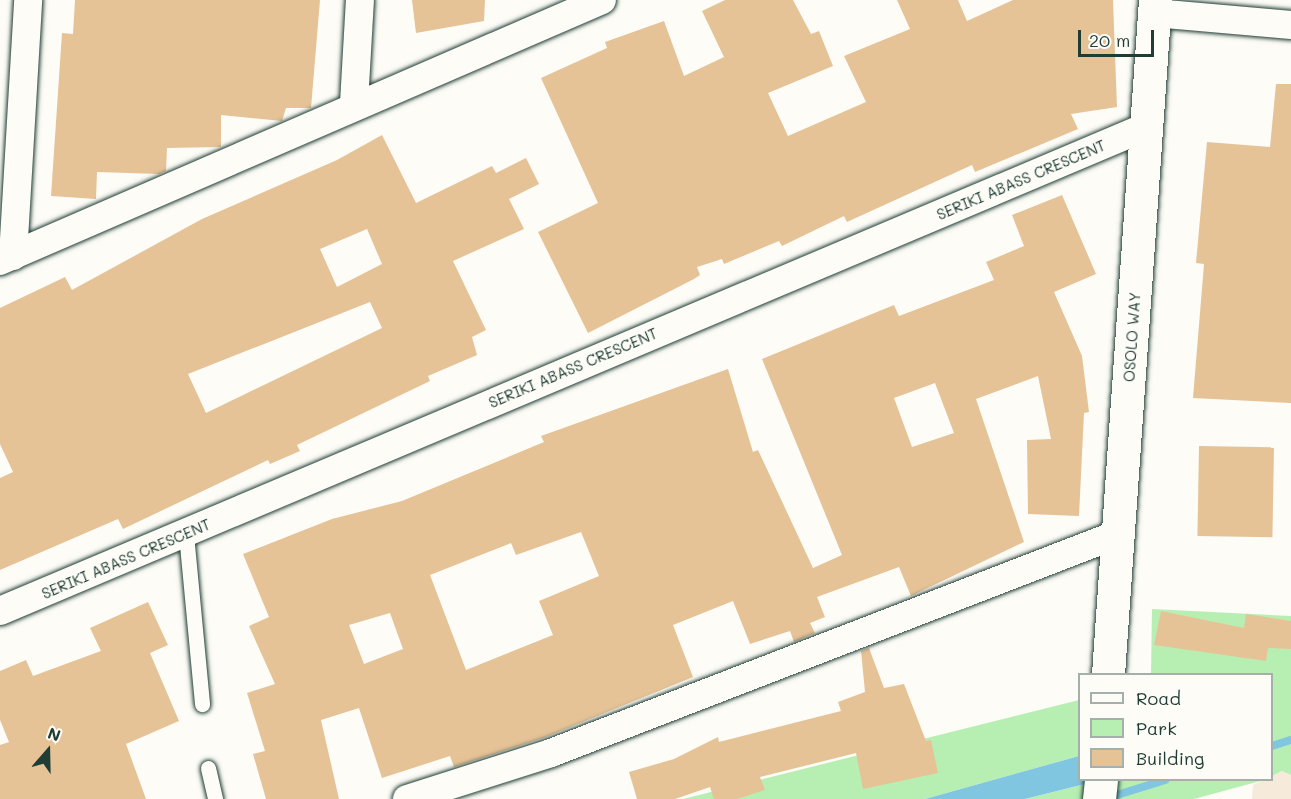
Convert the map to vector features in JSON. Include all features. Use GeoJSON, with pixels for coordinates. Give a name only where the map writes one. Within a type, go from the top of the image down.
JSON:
{"type":"FeatureCollection","features":[{"type":"Feature","properties":{"kind":"main road","name":"OSOLO WAY"},"geometry":{"type":"LineString","coordinates":[[1108,673],[1154,7]]}},
{"type":"Feature","properties":{"kind":"main road"},"geometry":{"type":"LineString","coordinates":[[1100,799],[1101,781]]}},
{"type":"Feature","properties":{"kind":"street"},"geometry":{"type":"LineString","coordinates":[[28,0],[6,258],[354,103],[602,0]]}},
{"type":"Feature","properties":{"kind":"street"},"geometry":{"type":"LineString","coordinates":[[354,103],[360,0]]}},
{"type":"Feature","properties":{"kind":"street"},"geometry":{"type":"LineString","coordinates":[[1154,7],[1291,25]]}},
{"type":"Feature","properties":{"kind":"street","name":"SERIKI ABASS CRESCENT"},"geometry":{"type":"LineString","coordinates":[[0,610],[186,534],[1146,128]]}},
{"type":"Feature","properties":{"kind":"street"},"geometry":{"type":"LineString","coordinates":[[407,799],[551,753],[1118,534]]}},
{"type":"Feature","properties":{"kind":"lane"},"geometry":{"type":"LineString","coordinates":[[186,534],[202,704]]}},
{"type":"Feature","properties":{"kind":"lane"},"geometry":{"type":"LineString","coordinates":[[208,768],[215,799]]}},
{"type":"Feature","properties":{"kind":"shaded area"},"geometry":{"type":"Polygon","coordinates":[[[1282,771],[1291,775],[1291,799],[1252,799],[1253,785],[1261,781],[1273,781],[1273,775],[1282,771]]]}},
{"type":"Feature","properties":{"kind":"green space"},"geometry":{"type":"Polygon","coordinates":[[[1152,609],[1291,616],[1291,775],[1282,771],[1273,776],[1273,673],[1151,673],[1152,609]]]}},
{"type":"Feature","properties":{"kind":"green space"},"geometry":{"type":"Polygon","coordinates":[[[1078,700],[1078,756],[925,799],[683,799],[1078,700]]]}},
{"type":"Feature","properties":{"kind":"green space"},"geometry":{"type":"Polygon","coordinates":[[[1097,781],[1260,781],[1194,799],[1025,799],[1097,781]]]}},
{"type":"Feature","properties":{"kind":"water"},"geometry":{"type":"Polygon","coordinates":[[[1078,756],[1078,781],[1097,781],[1025,799],[925,799],[1078,756]]]}},
{"type":"Feature","properties":{"kind":"building"},"geometry":{"type":"Polygon","coordinates":[[[75,0],[320,0],[311,108],[286,108],[282,121],[221,115],[221,147],[167,148],[166,171],[159,174],[97,172],[96,199],[51,196],[62,33],[73,34],[75,0]]]}},
{"type":"Feature","properties":{"kind":"building"},"geometry":{"type":"Polygon","coordinates":[[[412,0],[485,0],[484,21],[416,33],[412,0]]]}},
{"type":"Feature","properties":{"kind":"building"},"geometry":{"type":"Polygon","coordinates":[[[725,0],[793,0],[811,34],[819,31],[833,66],[768,93],[788,136],[866,102],[844,56],[910,29],[897,0],[958,0],[967,21],[1013,0],[1113,0],[1117,107],[1071,114],[1078,129],[975,172],[972,165],[847,222],[844,216],[782,246],[779,241],[724,264],[722,259],[697,267],[700,275],[694,279],[588,333],[538,232],[598,203],[541,78],[607,48],[605,42],[664,21],[684,76],[724,57],[702,11],[725,0]]]}},
{"type":"Feature","properties":{"kind":"building"},"geometry":{"type":"Polygon","coordinates":[[[1276,84],[1291,84],[1291,403],[1193,398],[1204,264],[1196,263],[1207,142],[1270,147],[1276,84]]]}},
{"type":"Feature","properties":{"kind":"building"},"geometry":{"type":"Polygon","coordinates":[[[382,135],[416,203],[492,166],[496,173],[526,158],[539,184],[509,199],[524,229],[453,261],[486,330],[472,337],[477,355],[428,376],[430,381],[297,445],[300,451],[270,464],[268,460],[123,529],[118,519],[0,570],[0,478],[13,472],[0,444],[0,308],[65,277],[72,290],[202,219],[337,160],[382,135]],[[367,229],[320,249],[337,287],[382,264],[367,229]],[[370,302],[188,374],[206,413],[382,328],[370,302]]]}},
{"type":"Feature","properties":{"kind":"building"},"geometry":{"type":"Polygon","coordinates":[[[1062,195],[1096,274],[1054,292],[1082,356],[1089,412],[1084,413],[1079,516],[1028,514],[1027,440],[1051,439],[1038,376],[976,399],[1024,542],[911,596],[899,567],[817,597],[825,617],[810,623],[815,633],[794,642],[790,631],[750,644],[733,601],[673,625],[693,677],[546,737],[454,767],[450,756],[382,778],[359,708],[321,720],[339,799],[266,799],[253,754],[265,751],[247,693],[275,684],[249,626],[269,617],[243,554],[332,519],[402,501],[544,442],[541,436],[728,369],[753,452],[758,450],[813,568],[842,555],[762,359],[894,305],[899,316],[994,280],[986,262],[1024,246],[1012,215],[1062,195]],[[935,383],[894,398],[912,447],[954,433],[935,383]],[[581,532],[516,555],[511,543],[430,575],[466,670],[553,635],[539,601],[599,576],[581,532]],[[390,613],[349,625],[364,664],[403,649],[390,613]]]}},
{"type":"Feature","properties":{"kind":"building"},"geometry":{"type":"Polygon","coordinates":[[[1199,446],[1274,447],[1272,537],[1197,536],[1199,446]]]}},
{"type":"Feature","properties":{"kind":"building"},"geometry":{"type":"Polygon","coordinates":[[[148,602],[168,645],[150,653],[179,721],[126,744],[146,799],[0,799],[0,745],[9,742],[0,720],[0,671],[26,660],[33,676],[101,651],[90,628],[148,602]]]}},
{"type":"Feature","properties":{"kind":"building"},"geometry":{"type":"Polygon","coordinates":[[[1161,611],[1244,628],[1246,614],[1291,621],[1291,649],[1268,648],[1266,661],[1154,645],[1161,611]]]}},
{"type":"Feature","properties":{"kind":"building"},"geometry":{"type":"Polygon","coordinates":[[[869,648],[884,688],[904,684],[926,741],[931,740],[938,773],[863,789],[856,753],[760,777],[765,790],[737,799],[714,799],[710,787],[675,799],[637,799],[629,772],[674,759],[718,737],[719,742],[841,711],[838,702],[865,692],[861,651],[869,648]]]}},
{"type":"Feature","properties":{"kind":"waterway"},"geometry":{"type":"LineString","coordinates":[[1273,746],[1291,740]]}},
{"type":"Feature","properties":{"kind":"waterway"},"geometry":{"type":"LineString","coordinates":[[1107,798],[1162,781]]}}]}
